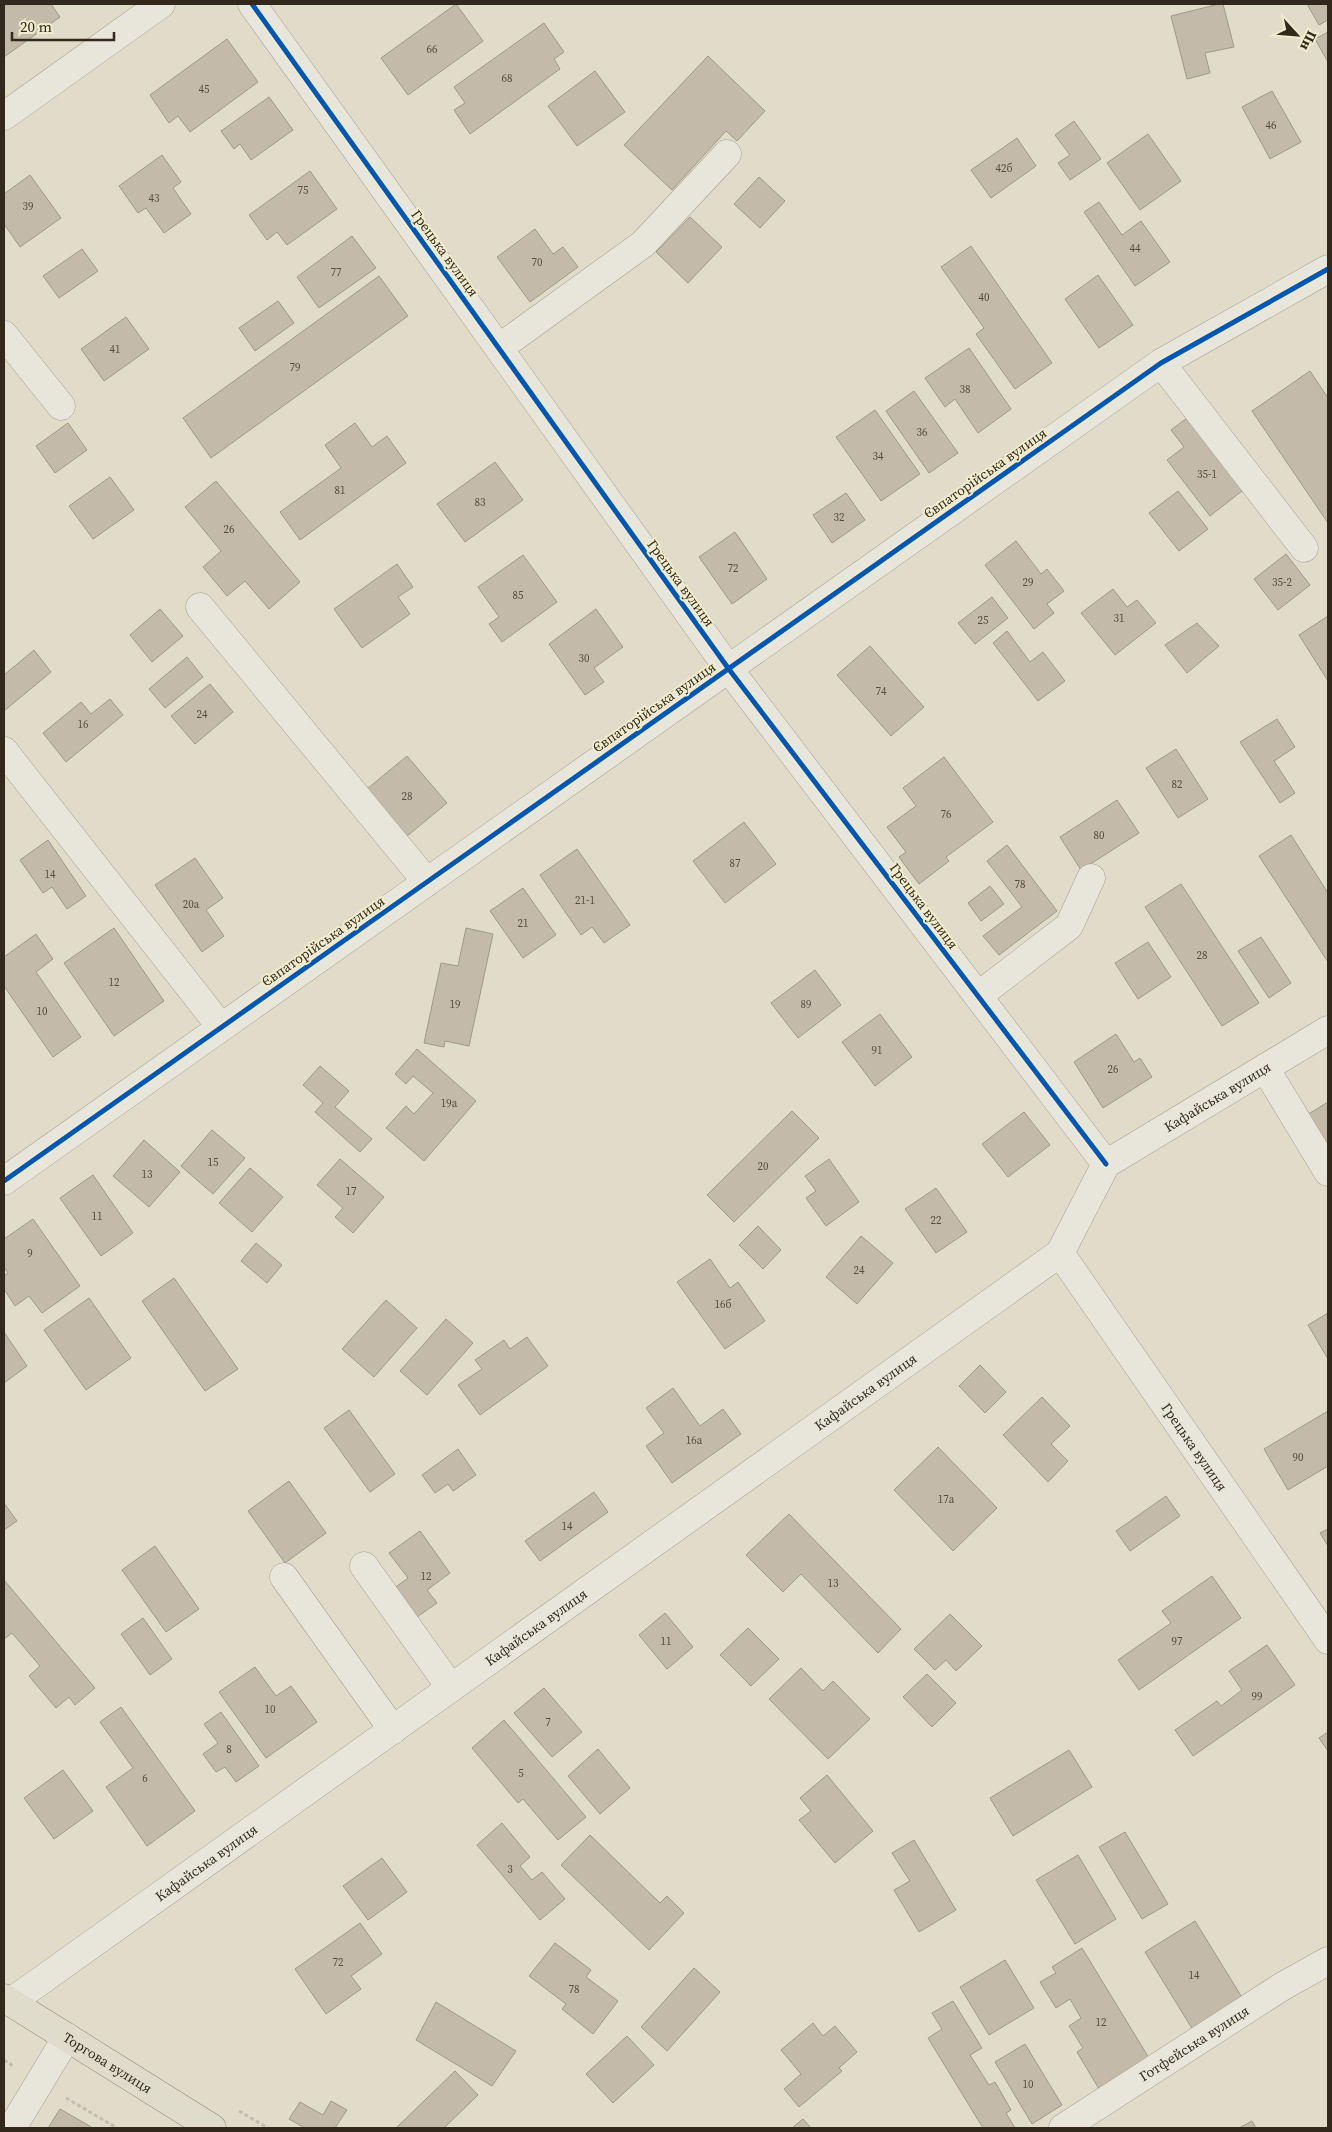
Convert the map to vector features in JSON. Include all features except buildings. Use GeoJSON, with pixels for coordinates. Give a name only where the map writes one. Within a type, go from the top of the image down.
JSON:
{"type":"FeatureCollection","features":[{"type":"Feature","properties":{"kind":"main road","name":"Торгова вулиця"},"geometry":{"type":"LineString","coordinates":[[7,2000],[212,2128]]}},
{"type":"Feature","properties":{"kind":"street"},"geometry":{"type":"LineString","coordinates":[[4,116],[160,4]]}},
{"type":"Feature","properties":{"kind":"street","name":"Грецька вулиця"},"geometry":{"type":"LineString","coordinates":[[252,4],[728,668],[1106,1164]]}},
{"type":"Feature","properties":{"kind":"street"},"geometry":{"type":"LineString","coordinates":[[499,348],[643,244],[727,154]]}},
{"type":"Feature","properties":{"kind":"street","name":"Євпаторійська вулиця"},"geometry":{"type":"LineString","coordinates":[[4,1181],[1161,362],[1328,269]]}},
{"type":"Feature","properties":{"kind":"street"},"geometry":{"type":"LineString","coordinates":[[4,335],[61,406]]}},
{"type":"Feature","properties":{"kind":"street"},"geometry":{"type":"LineString","coordinates":[[1161,362],[1304,548]]}},
{"type":"Feature","properties":{"kind":"street"},"geometry":{"type":"LineString","coordinates":[[200,607],[427,882]]}},
{"type":"Feature","properties":{"kind":"street"},"geometry":{"type":"LineString","coordinates":[[4,751],[221,1027]]}},
{"type":"Feature","properties":{"kind":"street"},"geometry":{"type":"LineString","coordinates":[[978,996],[1069,926],[1091,878]]}},
{"type":"Feature","properties":{"kind":"street","name":"Кафайська вулиця"},"geometry":{"type":"LineString","coordinates":[[1106,1164],[1328,1030]]}},
{"type":"Feature","properties":{"kind":"street"},"geometry":{"type":"LineString","coordinates":[[1265,1068],[1328,1172]]}},
{"type":"Feature","properties":{"kind":"street"},"geometry":{"type":"LineString","coordinates":[[1060,1253],[1106,1164]]}},
{"type":"Feature","properties":{"kind":"street","name":"Грецька вулиця"},"geometry":{"type":"LineString","coordinates":[[1060,1253],[1328,1640]]}},
{"type":"Feature","properties":{"kind":"street","name":"Кафайська вулиця"},"geometry":{"type":"LineString","coordinates":[[7,2000],[393,1730],[1060,1253]]}},
{"type":"Feature","properties":{"kind":"street"},"geometry":{"type":"LineString","coordinates":[[364,1566],[451,1688]]}},
{"type":"Feature","properties":{"kind":"street"},"geometry":{"type":"LineString","coordinates":[[284,1577],[393,1730]]}},
{"type":"Feature","properties":{"kind":"street","name":"Готфейська вулиця"},"geometry":{"type":"LineString","coordinates":[[1063,2128],[1283,1986],[1328,1961]]}},
{"type":"Feature","properties":{"kind":"street"},"geometry":{"type":"LineString","coordinates":[[12,2128],[67,2037]]}},
{"type":"Feature","properties":{"kind":"cycle path"},"geometry":{"type":"LineString","coordinates":[[252,4],[728,668],[1106,1164]]}},
{"type":"Feature","properties":{"kind":"cycle path"},"geometry":{"type":"LineString","coordinates":[[4,1181],[1161,363],[1328,269]]}}]}
